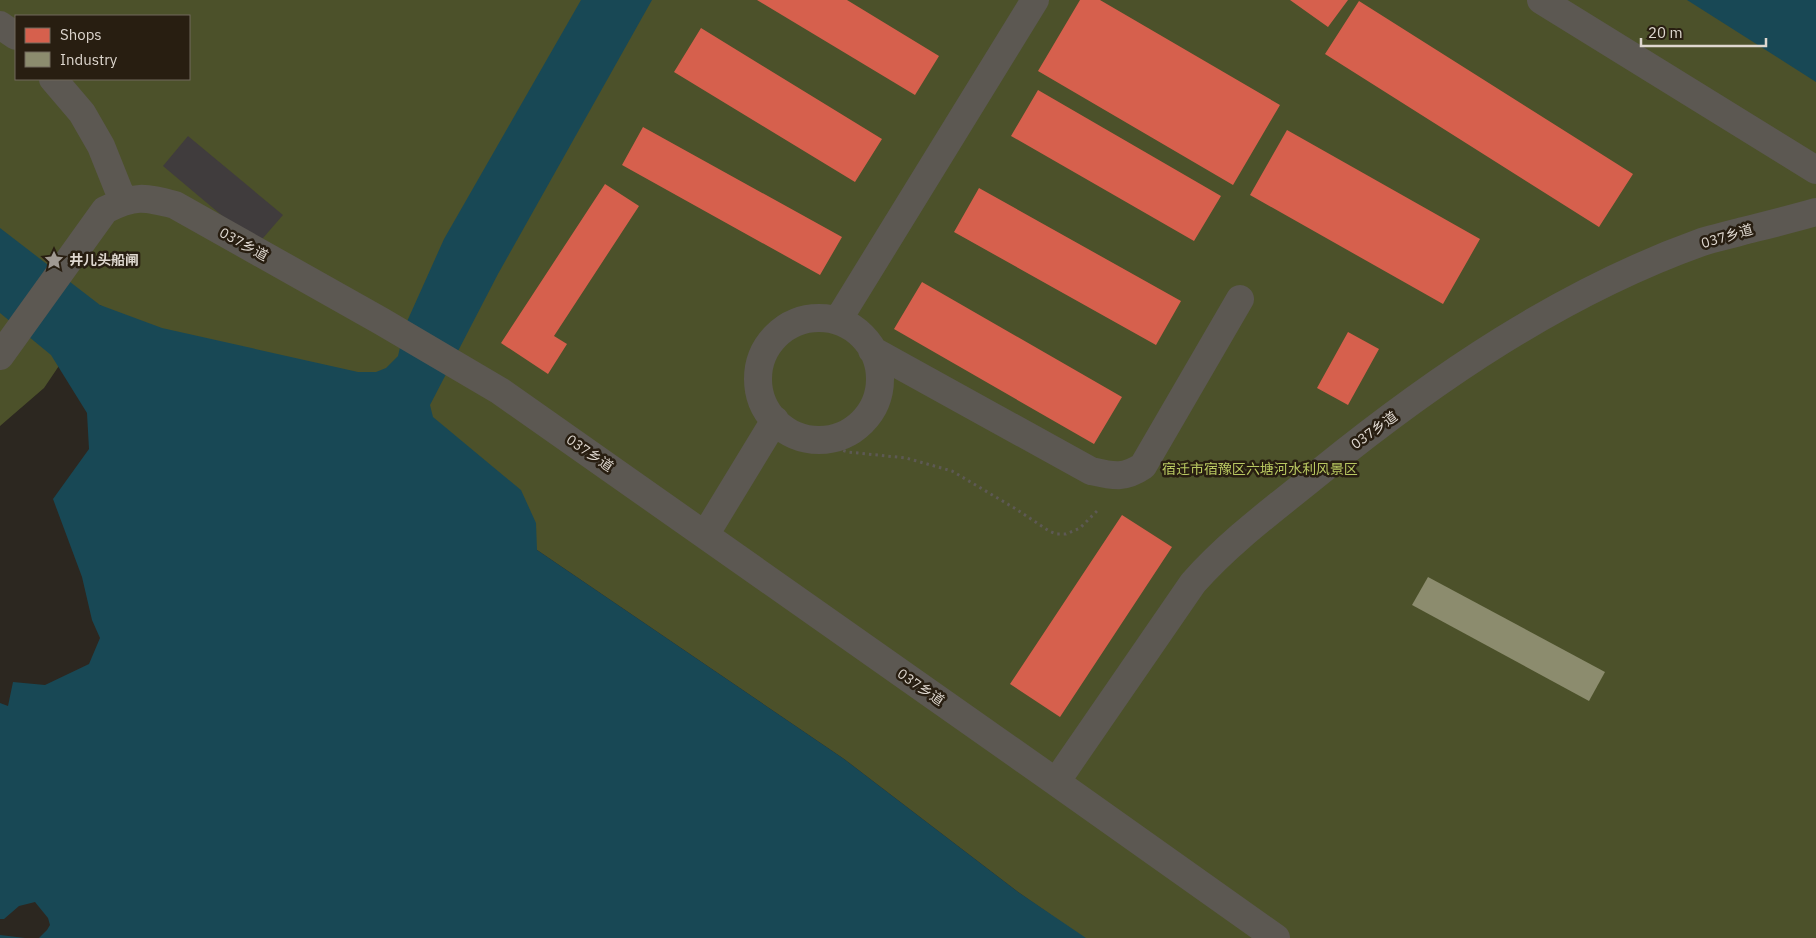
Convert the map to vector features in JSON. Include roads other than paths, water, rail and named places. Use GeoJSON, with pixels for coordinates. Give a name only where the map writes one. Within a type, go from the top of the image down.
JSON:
{"type":"FeatureCollection","features":[{"type":"Feature","properties":{"kind":"street"},"geometry":{"type":"LineString","coordinates":[[838,320],[1035,0]]}},
{"type":"Feature","properties":{"kind":"street"},"geometry":{"type":"LineString","coordinates":[[1541,0],[1816,170]]}},
{"type":"Feature","properties":{"kind":"street"},"geometry":{"type":"LineString","coordinates":[[0,25],[15,35]]}},
{"type":"Feature","properties":{"kind":"street"},"geometry":{"type":"LineString","coordinates":[[54,80],[82,113],[101,146],[123,201]]}},
{"type":"Feature","properties":{"kind":"street","name":"037乡道"},"geometry":{"type":"LineString","coordinates":[[2,354],[105,210],[123,201],[147,198],[175,205],[460,366],[500,391],[1056,782],[1194,583],[1213,561],[1234,541],[1349,448],[1482,352],[1544,316],[1626,273],[1704,242],[1816,212]]}},
{"type":"Feature","properties":{"kind":"street"},"geometry":{"type":"LineString","coordinates":[[872,350],[1092,471],[1107,475],[1125,476],[1143,466],[1240,299]]}},
{"type":"Feature","properties":{"kind":"street"},"geometry":{"type":"LineString","coordinates":[[817,318],[838,320],[850,326],[867,340],[877,358],[880,388],[874,408],[860,424],[842,436],[822,440],[801,437],[782,427],[768,413],[759,393],[758,372],[763,352],[778,333],[796,322],[817,318]]}},
{"type":"Feature","properties":{"kind":"street"},"geometry":{"type":"LineString","coordinates":[[705,535],[775,420]]}},
{"type":"Feature","properties":{"kind":"street"},"geometry":{"type":"LineString","coordinates":[[1056,782],[1276,938]]}},
{"type":"Feature","properties":{"kind":"water"},"geometry":{"type":"Polygon","coordinates":[[[581,0],[652,0],[498,274],[430,405],[433,417],[521,490],[536,523],[537,550],[844,759],[1018,892],[1086,938],[0,938],[0,703],[8,706],[13,682],[45,685],[89,664],[100,638],[92,620],[82,577],[53,499],[89,449],[87,413],[51,355],[0,313],[0,228],[100,305],[162,328],[358,372],[376,372],[386,368],[398,356],[405,326],[444,239],[581,0]]]}},
{"type":"Feature","properties":{"kind":"water"},"geometry":{"type":"Polygon","coordinates":[[[1687,0],[1816,0],[1816,82],[1687,0]]]}},
{"type":"Feature","properties":{"kind":"place","name":"井儿头船闸"},"geometry":{"type":"Point","coordinates":[54,260]}},
{"type":"Feature","properties":{"kind":"park label","name":"宿迁市宿豫区六塘河水利风景区"},"geometry":{"type":"Point","coordinates":[1260,469]}}]}
